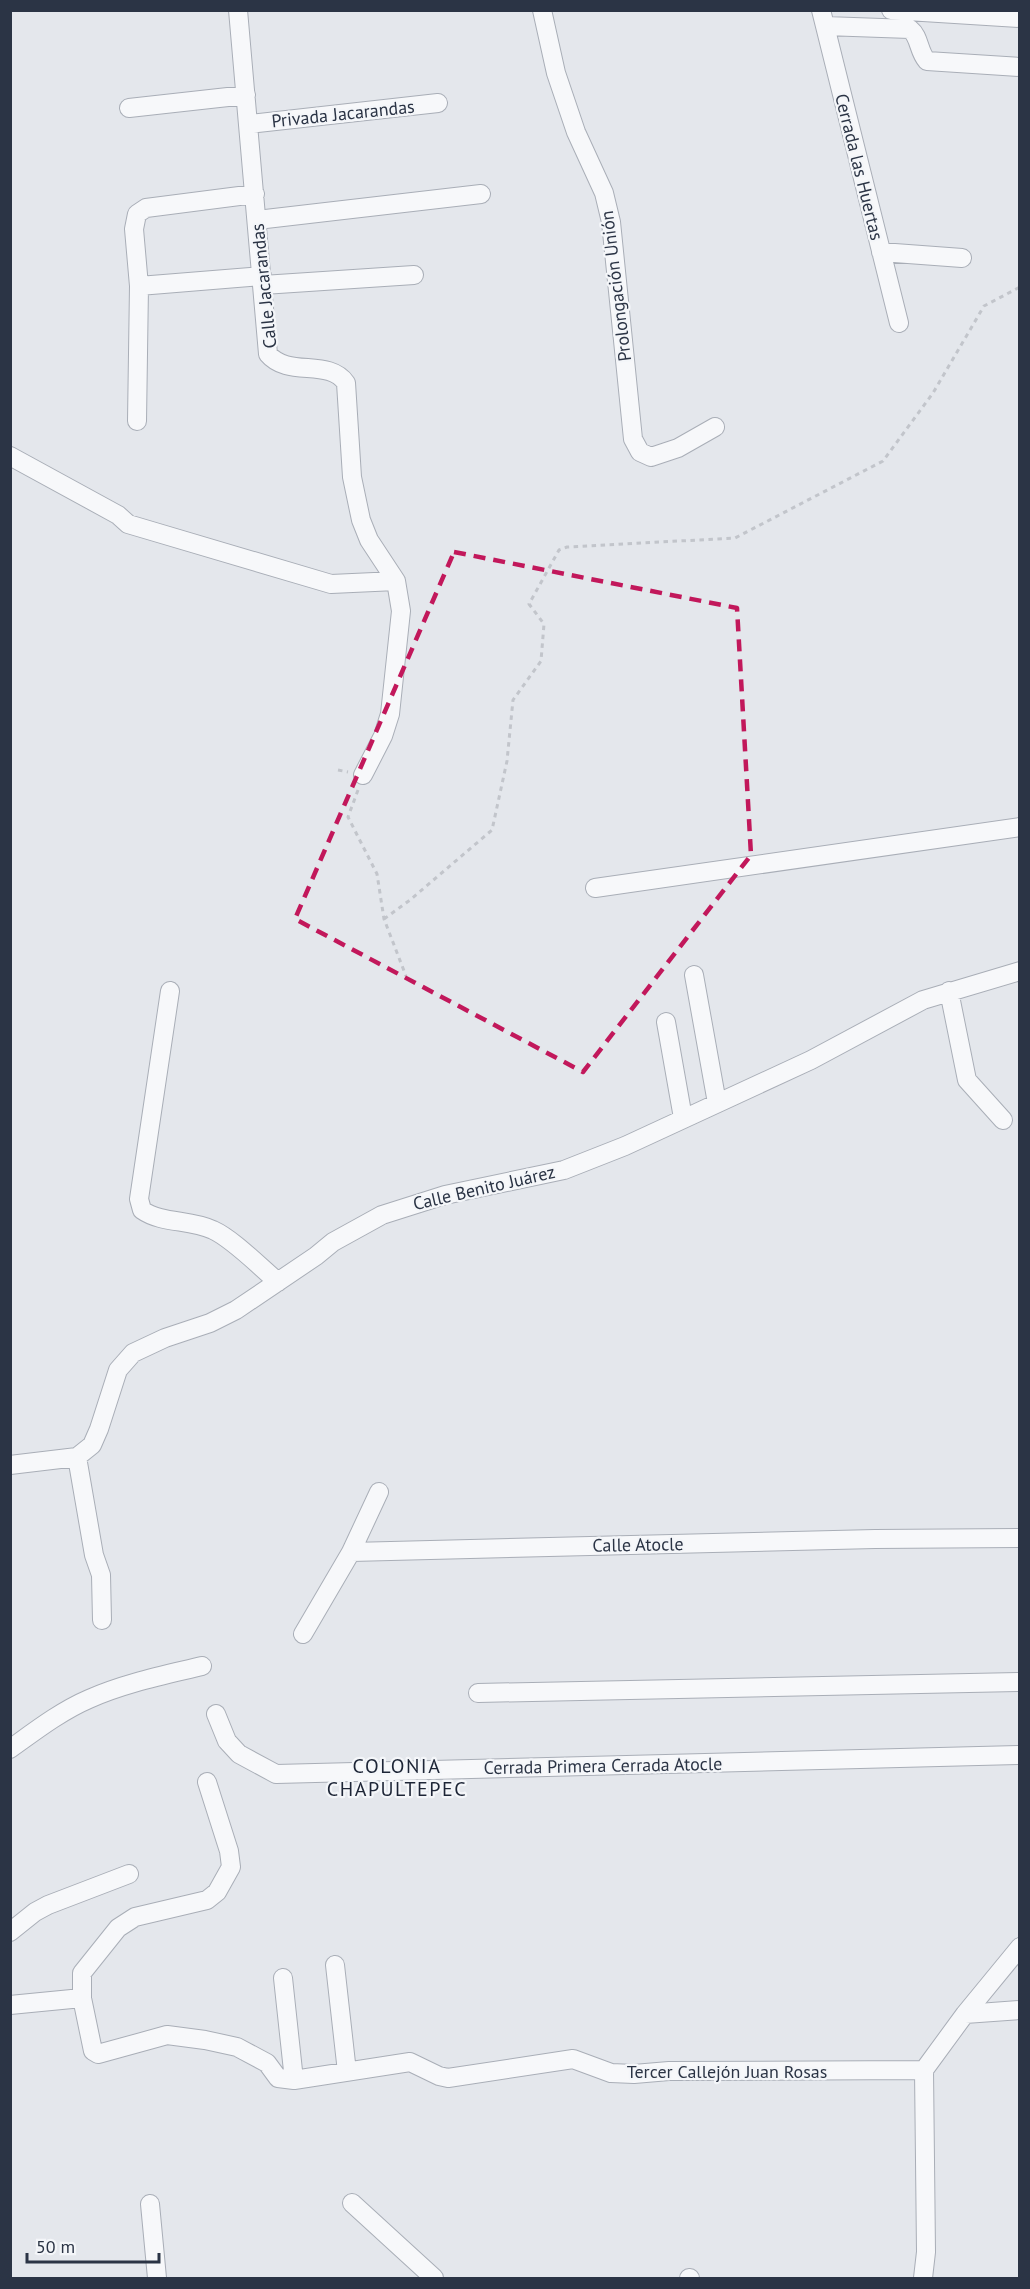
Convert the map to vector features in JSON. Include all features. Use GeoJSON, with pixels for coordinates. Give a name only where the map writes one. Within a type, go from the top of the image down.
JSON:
{"type":"FeatureCollection","features":[{"type":"Feature","properties":{"kind":"street","name":"Calle Jacarandas"},"geometry":{"type":"LineString","coordinates":[[238,10],[268,354],[283,366],[319,369],[341,376],[346,383],[352,477],[361,520],[369,540],[396,581],[401,611],[390,714],[383,736],[363,775]]}},
{"type":"Feature","properties":{"kind":"street","name":"Prolongación Unión"},"geometry":{"type":"LineString","coordinates":[[542,10],[556,73],[576,132],[604,193],[611,222],[633,439],[640,452],[651,457],[678,448],[715,427]]}},
{"type":"Feature","properties":{"kind":"street"},"geometry":{"type":"LineString","coordinates":[[891,10],[1020,18]]}},
{"type":"Feature","properties":{"kind":"street"},"geometry":{"type":"LineString","coordinates":[[823,18],[910,29],[915,33],[921,55],[927,61],[1020,67]]}},
{"type":"Feature","properties":{"kind":"street","name":"Cerrada las Huertas"},"geometry":{"type":"LineString","coordinates":[[823,18],[899,323]]}},
{"type":"Feature","properties":{"kind":"street"},"geometry":{"type":"LineString","coordinates":[[129,108],[246,95]]}},
{"type":"Feature","properties":{"kind":"street","name":"Privada Jacarandas"},"geometry":{"type":"LineString","coordinates":[[249,124],[438,103]]}},
{"type":"Feature","properties":{"kind":"street"},"geometry":{"type":"LineString","coordinates":[[137,421],[139,286],[134,229],[137,214],[146,208],[255,194]]}},
{"type":"Feature","properties":{"kind":"street"},"geometry":{"type":"LineString","coordinates":[[257,220],[481,194]]}},
{"type":"Feature","properties":{"kind":"street"},"geometry":{"type":"LineString","coordinates":[[881,252],[962,258]]}},
{"type":"Feature","properties":{"kind":"street"},"geometry":{"type":"LineString","coordinates":[[139,286],[414,275]]}},
{"type":"Feature","properties":{"kind":"street"},"geometry":{"type":"LineString","coordinates":[[10,456],[118,515],[128,524],[331,584],[396,581]]}},
{"type":"Feature","properties":{"kind":"street"},"geometry":{"type":"LineString","coordinates":[[595,888],[1020,826]]}},
{"type":"Feature","properties":{"kind":"street","name":"Calle Benito Juárez"},"geometry":{"type":"LineString","coordinates":[[77,1457],[92,1444],[118,1370],[133,1353],[223,1317],[278,1282],[333,1242],[382,1215],[445,1195],[564,1170],[625,1146],[811,1060],[923,1000],[1020,971]]}},
{"type":"Feature","properties":{"kind":"street"},"geometry":{"type":"LineString","coordinates":[[694,975],[717,1104]]}},
{"type":"Feature","properties":{"kind":"street"},"geometry":{"type":"LineString","coordinates":[[170,991],[139,1199],[142,1210],[150,1216],[190,1222],[214,1230],[278,1282]]}},
{"type":"Feature","properties":{"kind":"street"},"geometry":{"type":"LineString","coordinates":[[949,991],[967,1080],[1003,1120]]}},
{"type":"Feature","properties":{"kind":"street"},"geometry":{"type":"LineString","coordinates":[[666,1022],[683,1118]]}},
{"type":"Feature","properties":{"kind":"street"},"geometry":{"type":"LineString","coordinates":[[10,1465],[77,1457],[94,1556],[101,1575],[102,1620]]}},
{"type":"Feature","properties":{"kind":"street"},"geometry":{"type":"LineString","coordinates":[[303,1634],[351,1552],[379,1492]]}},
{"type":"Feature","properties":{"kind":"street","name":"Calle Atocle"},"geometry":{"type":"LineString","coordinates":[[351,1552],[1020,1538]]}},
{"type":"Feature","properties":{"kind":"street"},"geometry":{"type":"LineString","coordinates":[[10,1749],[46,1722],[89,1699],[125,1686],[202,1666]]}},
{"type":"Feature","properties":{"kind":"street"},"geometry":{"type":"LineString","coordinates":[[478,1694],[1020,1682]]}},
{"type":"Feature","properties":{"kind":"street","name":"Cerrada Primera Cerrada Atocle"},"geometry":{"type":"LineString","coordinates":[[216,1714],[227,1741],[239,1754],[276,1774],[1020,1755]]}},
{"type":"Feature","properties":{"kind":"street"},"geometry":{"type":"LineString","coordinates":[[207,1782],[229,1851],[231,1867],[217,1892],[207,1900],[135,1917],[118,1928],[82,1973],[82,1998],[93,2050],[98,2054],[167,2036],[205,2040],[237,2047],[267,2063],[278,2078],[294,2080],[283,1978]]}},
{"type":"Feature","properties":{"kind":"street"},"geometry":{"type":"LineString","coordinates":[[10,1932],[35,1912],[48,1905],[129,1874]]}},
{"type":"Feature","properties":{"kind":"street"},"geometry":{"type":"LineString","coordinates":[[923,2278],[926,2252],[924,2070],[965,2014],[1020,1947]]}},
{"type":"Feature","properties":{"kind":"street"},"geometry":{"type":"LineString","coordinates":[[335,1965],[347,2072]]}},
{"type":"Feature","properties":{"kind":"street"},"geometry":{"type":"LineString","coordinates":[[10,2005],[82,1998]]}},
{"type":"Feature","properties":{"kind":"street"},"geometry":{"type":"LineString","coordinates":[[965,2014],[1020,2010]]}},
{"type":"Feature","properties":{"kind":"street","name":"Tercer Callejón Juan Rosas"},"geometry":{"type":"LineString","coordinates":[[294,2080],[410,2062],[448,2078],[573,2059],[611,2073],[634,2074],[669,2071],[924,2070]]}},
{"type":"Feature","properties":{"kind":"street"},"geometry":{"type":"LineString","coordinates":[[352,2203],[434,2278]]}},
{"type":"Feature","properties":{"kind":"street"},"geometry":{"type":"LineString","coordinates":[[150,2204],[157,2278]]}},
{"type":"Feature","properties":{"kind":"path"},"geometry":{"type":"LineString","coordinates":[[384,919],[410,900],[492,830],[507,761],[513,700],[541,661],[543,624],[529,604],[559,550],[567,547],[735,538],[883,461],[933,393],[984,306],[1020,286]]}},
{"type":"Feature","properties":{"kind":"path"},"geometry":{"type":"LineString","coordinates":[[363,775],[348,817],[377,874],[384,919],[406,976]]}},
{"type":"Feature","properties":{"kind":"highlighted area"},"geometry":{"type":"Polygon","coordinates":[[[454,552],[737,608],[751,855],[583,1072],[295,919],[454,552]]]}},
{"type":"Feature","properties":{"kind":"district","name":"COLONIA CHAPULTEPEC"},"geometry":{"type":"Point","coordinates":[397,1778]}}]}
